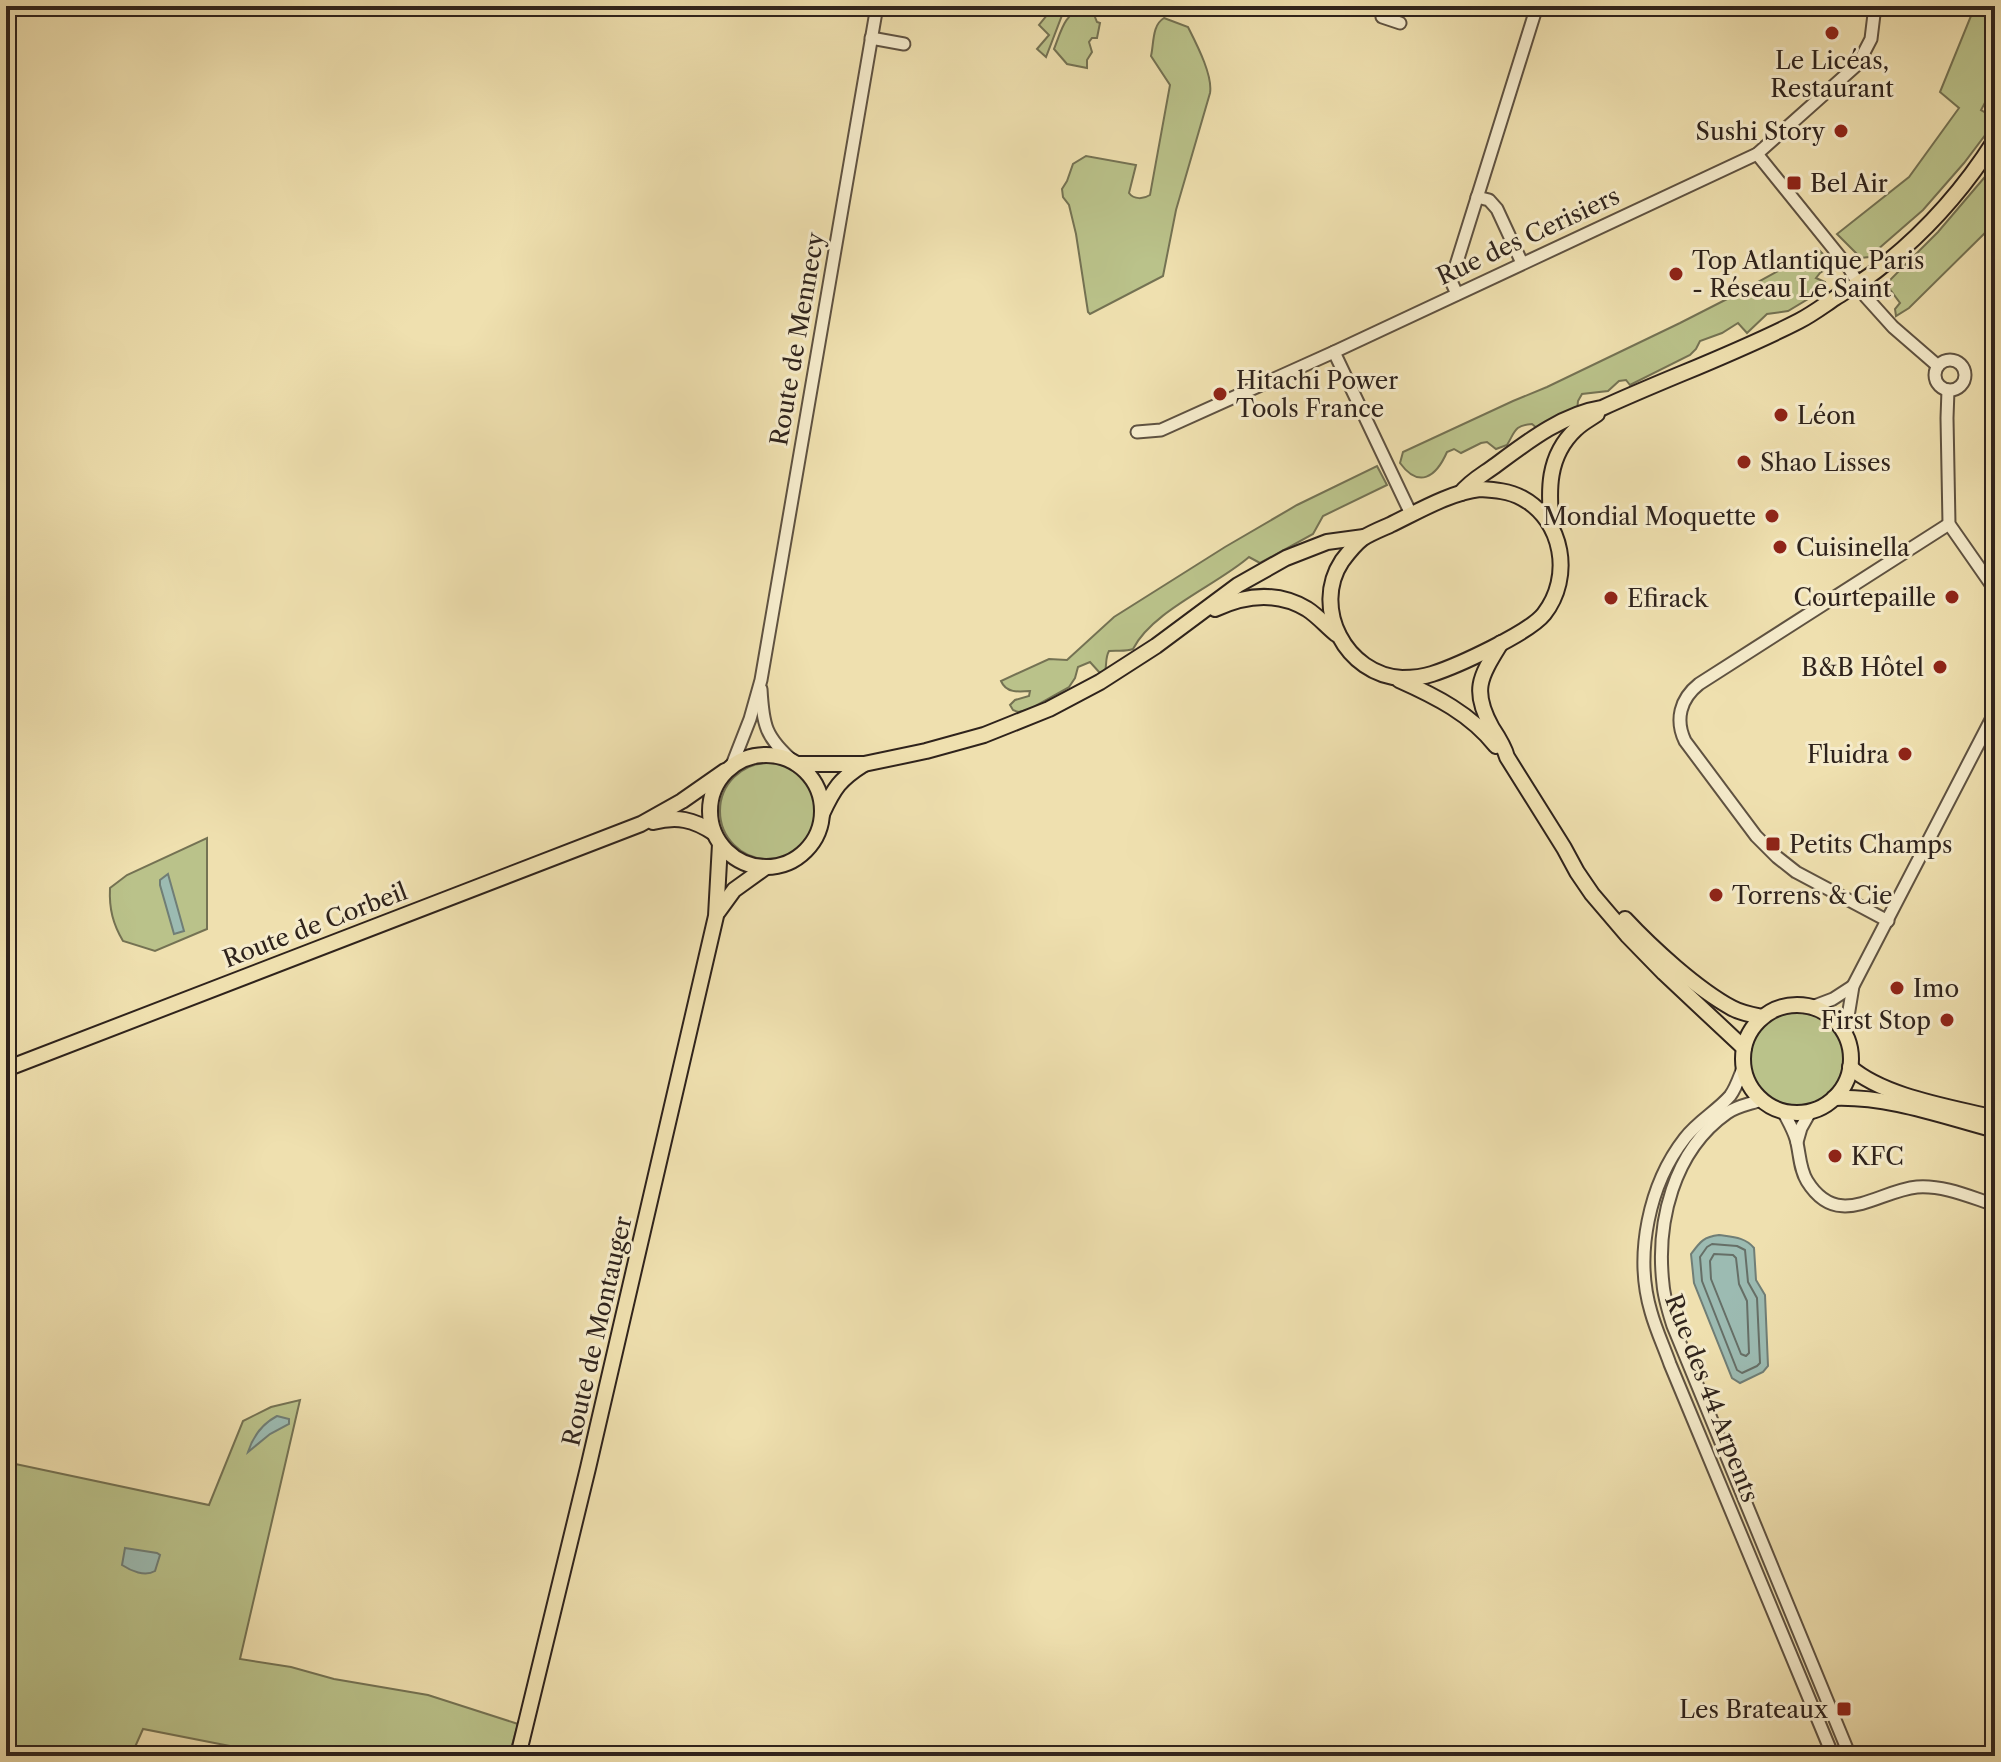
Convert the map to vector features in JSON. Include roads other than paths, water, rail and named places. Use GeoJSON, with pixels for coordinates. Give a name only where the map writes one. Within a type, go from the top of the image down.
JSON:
{"type":"FeatureCollection","features":[{"type":"Feature","properties":{"kind":"main road"},"geometry":{"type":"LineString","coordinates":[[1461,493],[1465,486],[1531,439],[1579,415],[1747,346],[1802,319],[1858,283],[1916,236],[1969,177],[1995,140]]}},
{"type":"Feature","properties":{"kind":"main road"},"geometry":{"type":"LineString","coordinates":[[1553,531],[1549,487],[1551,471],[1574,431],[1602,408]]}},
{"type":"Feature","properties":{"kind":"main road"},"geometry":{"type":"LineString","coordinates":[[795,763],[864,764],[984,735],[1049,709],[1100,682],[1238,585],[1300,551],[1327,542],[1364,537],[1461,493],[1495,490],[1512,494],[1534,506],[1553,531],[1561,561],[1555,594],[1539,620],[1522,632],[1433,673],[1417,677],[1391,676]]}},
{"type":"Feature","properties":{"kind":"main road"},"geometry":{"type":"LineString","coordinates":[[1339,637],[1331,609],[1333,583],[1345,557],[1364,537]]}},
{"type":"Feature","properties":{"kind":"main road"},"geometry":{"type":"LineString","coordinates":[[1199,615],[1249,597],[1281,599],[1307,610],[1339,637],[1367,667],[1424,691],[1452,707],[1480,729],[1507,757],[1592,894],[1664,973],[1744,1048]]}},
{"type":"Feature","properties":{"kind":"main road"},"geometry":{"type":"LineString","coordinates":[[1501,642],[1485,666],[1480,695],[1486,717],[1507,757]]}},
{"type":"Feature","properties":{"kind":"main road"},"geometry":{"type":"LineString","coordinates":[[822,814],[822,802],[813,780],[795,763],[769,754],[744,759],[729,768],[713,790],[710,800],[710,822],[717,838],[736,859],[755,866],[778,866],[790,862],[809,848],[833,791],[846,775],[864,764]]}},
{"type":"Feature","properties":{"kind":"main road","name":"Route de Corbeil"},"geometry":{"type":"LineString","coordinates":[[6,1069],[641,824],[682,801],[729,768]]}},
{"type":"Feature","properties":{"kind":"main road","name":"Route de Corbeil"},"geometry":{"type":"LineString","coordinates":[[641,824],[679,818],[695,823],[717,838]]}},
{"type":"Feature","properties":{"kind":"main road","name":"Route de Montauger"},"geometry":{"type":"LineString","coordinates":[[518,1756],[716,916],[717,838]]}},
{"type":"Feature","properties":{"kind":"main road"},"geometry":{"type":"LineString","coordinates":[[1564,848],[1634,929],[1671,963],[1713,997],[1735,1010],[1762,1017]]}},
{"type":"Feature","properties":{"kind":"main road","name":"Route de Montauger"},"geometry":{"type":"LineString","coordinates":[[716,916],[734,890],[766,867]]}},
{"type":"Feature","properties":{"kind":"main road"},"geometry":{"type":"LineString","coordinates":[[1795,1005],[1812,1007],[1826,1013],[1845,1035],[1850,1051],[1850,1067],[1845,1084],[1823,1107],[1810,1112],[1783,1111],[1761,1100],[1749,1086],[1743,1068],[1744,1048],[1750,1031],[1762,1017],[1778,1008],[1795,1005]]}},
{"type":"Feature","properties":{"kind":"main road"},"geometry":{"type":"LineString","coordinates":[[1850,1067],[1862,1078],[1895,1092],[1995,1118]]}},
{"type":"Feature","properties":{"kind":"main road"},"geometry":{"type":"LineString","coordinates":[[1834,1098],[1882,1101],[1995,1130]]}},
{"type":"Feature","properties":{"kind":"street","name":"Route de Mennecy"},"geometry":{"type":"LineString","coordinates":[[729,768],[750,719],[761,680],[877,6]]}},
{"type":"Feature","properties":{"kind":"street"},"geometry":{"type":"LineString","coordinates":[[1385,6],[1382,17],[1400,23]]}},
{"type":"Feature","properties":{"kind":"street"},"geometry":{"type":"LineString","coordinates":[[1457,294],[1451,281],[1537,6]]}},
{"type":"Feature","properties":{"kind":"street","name":"Rue des Cerisiers"},"geometry":{"type":"LineString","coordinates":[[1137,432],[1161,430],[1757,154],[1858,64],[1871,39],[1875,6]]}},
{"type":"Feature","properties":{"kind":"street"},"geometry":{"type":"LineString","coordinates":[[871,38],[904,44]]}},
{"type":"Feature","properties":{"kind":"street"},"geometry":{"type":"LineString","coordinates":[[1757,154],[1849,268],[1866,297],[1893,327],[1938,366]]}},
{"type":"Feature","properties":{"kind":"street"},"geometry":{"type":"LineString","coordinates":[[1477,197],[1489,200],[1497,209],[1522,263]]}},
{"type":"Feature","properties":{"kind":"street"},"geometry":{"type":"LineString","coordinates":[[1334,352],[1411,514]]}},
{"type":"Feature","properties":{"kind":"street"},"geometry":{"type":"LineString","coordinates":[[1951,361],[1962,368],[1964,377],[1961,385],[1948,390],[1935,379],[1938,366],[1951,361]]}},
{"type":"Feature","properties":{"kind":"street"},"geometry":{"type":"LineString","coordinates":[[1948,390],[1949,524],[1995,590]]}},
{"type":"Feature","properties":{"kind":"street"},"geometry":{"type":"LineString","coordinates":[[1888,921],[1796,872],[1763,844],[1685,741],[1680,727],[1680,713],[1685,699],[1699,684],[1949,524]]}},
{"type":"Feature","properties":{"kind":"street","name":"Route de Mennecy"},"geometry":{"type":"LineString","coordinates":[[761,680],[765,725],[777,748],[795,763]]}},
{"type":"Feature","properties":{"kind":"street"},"geometry":{"type":"LineString","coordinates":[[1845,1035],[1853,986],[1995,712]]}},
{"type":"Feature","properties":{"kind":"street"},"geometry":{"type":"LineString","coordinates":[[1812,1007],[1833,999],[1853,986]]}},
{"type":"Feature","properties":{"kind":"street","name":"Rue des 44 Arpents"},"geometry":{"type":"LineString","coordinates":[[1743,1068],[1729,1096],[1700,1121],[1669,1163],[1657,1189],[1648,1224],[1643,1254],[1645,1279],[1651,1311],[1670,1364],[1833,1756]]}},
{"type":"Feature","properties":{"kind":"street","name":"Rue des 44 Arpents"},"geometry":{"type":"LineString","coordinates":[[1761,1100],[1728,1112],[1709,1128],[1684,1163],[1670,1195],[1662,1230],[1663,1288],[1673,1326],[1850,1756]]}},
{"type":"Feature","properties":{"kind":"street"},"geometry":{"type":"LineString","coordinates":[[1783,1111],[1797,1142],[1798,1157],[1807,1181],[1817,1194],[1837,1205],[1856,1206],[1904,1190],[1932,1187],[1995,1205]]}},
{"type":"Feature","properties":{"kind":"street"},"geometry":{"type":"LineString","coordinates":[[1797,1142],[1810,1112]]}},
{"type":"Feature","properties":{"kind":"water"},"geometry":{"type":"Polygon","coordinates":[[[168,874],[184,931],[174,934],[160,885],[160,880],[168,874]]]}},
{"type":"Feature","properties":{"kind":"water"},"geometry":{"type":"Polygon","coordinates":[[[1719,1235],[1742,1240],[1754,1248],[1756,1280],[1765,1295],[1768,1366],[1763,1372],[1740,1383],[1732,1378],[1694,1283],[1691,1254],[1702,1241],[1719,1235]]]}},
{"type":"Feature","properties":{"kind":"water"},"geometry":{"type":"Polygon","coordinates":[[[277,1416],[289,1419],[289,1424],[270,1434],[248,1452],[259,1431],[277,1416]]]}},
{"type":"Feature","properties":{"kind":"water"},"geometry":{"type":"Polygon","coordinates":[[[125,1548],[160,1555],[155,1571],[143,1573],[122,1565],[125,1548]]]}},
{"type":"Feature","properties":{"kind":"place","name":"Le Licéas, Restaurant"},"geometry":{"type":"Point","coordinates":[1832,33]}},
{"type":"Feature","properties":{"kind":"place","name":"Sushi Story"},"geometry":{"type":"Point","coordinates":[1841,131]}},
{"type":"Feature","properties":{"kind":"place","name":"Bel Air"},"geometry":{"type":"Point","coordinates":[1794,183]}},
{"type":"Feature","properties":{"kind":"place","name":"Top Atlantique Paris - Réseau Le Saint"},"geometry":{"type":"Point","coordinates":[1676,274]}},
{"type":"Feature","properties":{"kind":"place","name":"Hitachi Power Tools France"},"geometry":{"type":"Point","coordinates":[1220,394]}},
{"type":"Feature","properties":{"kind":"place","name":"Léon"},"geometry":{"type":"Point","coordinates":[1781,415]}},
{"type":"Feature","properties":{"kind":"place","name":"Shao Lisses"},"geometry":{"type":"Point","coordinates":[1744,462]}},
{"type":"Feature","properties":{"kind":"place","name":"Mondial Moquette"},"geometry":{"type":"Point","coordinates":[1772,516]}},
{"type":"Feature","properties":{"kind":"place","name":"Cuisinella"},"geometry":{"type":"Point","coordinates":[1780,547]}},
{"type":"Feature","properties":{"kind":"place","name":"Courtepaille"},"geometry":{"type":"Point","coordinates":[1952,597]}},
{"type":"Feature","properties":{"kind":"place","name":"Efirack"},"geometry":{"type":"Point","coordinates":[1611,598]}},
{"type":"Feature","properties":{"kind":"place","name":"B&B Hôtel"},"geometry":{"type":"Point","coordinates":[1940,667]}},
{"type":"Feature","properties":{"kind":"place","name":"Fluidra"},"geometry":{"type":"Point","coordinates":[1905,754]}},
{"type":"Feature","properties":{"kind":"place","name":"Petits Champs"},"geometry":{"type":"Point","coordinates":[1773,844]}},
{"type":"Feature","properties":{"kind":"place","name":"Torrens & Cie"},"geometry":{"type":"Point","coordinates":[1716,895]}},
{"type":"Feature","properties":{"kind":"place","name":"Imo"},"geometry":{"type":"Point","coordinates":[1897,988]}},
{"type":"Feature","properties":{"kind":"place","name":"First Stop"},"geometry":{"type":"Point","coordinates":[1947,1020]}},
{"type":"Feature","properties":{"kind":"place","name":"KFC"},"geometry":{"type":"Point","coordinates":[1835,1156]}},
{"type":"Feature","properties":{"kind":"place","name":"Les Brateaux"},"geometry":{"type":"Point","coordinates":[1844,1709]}}]}
